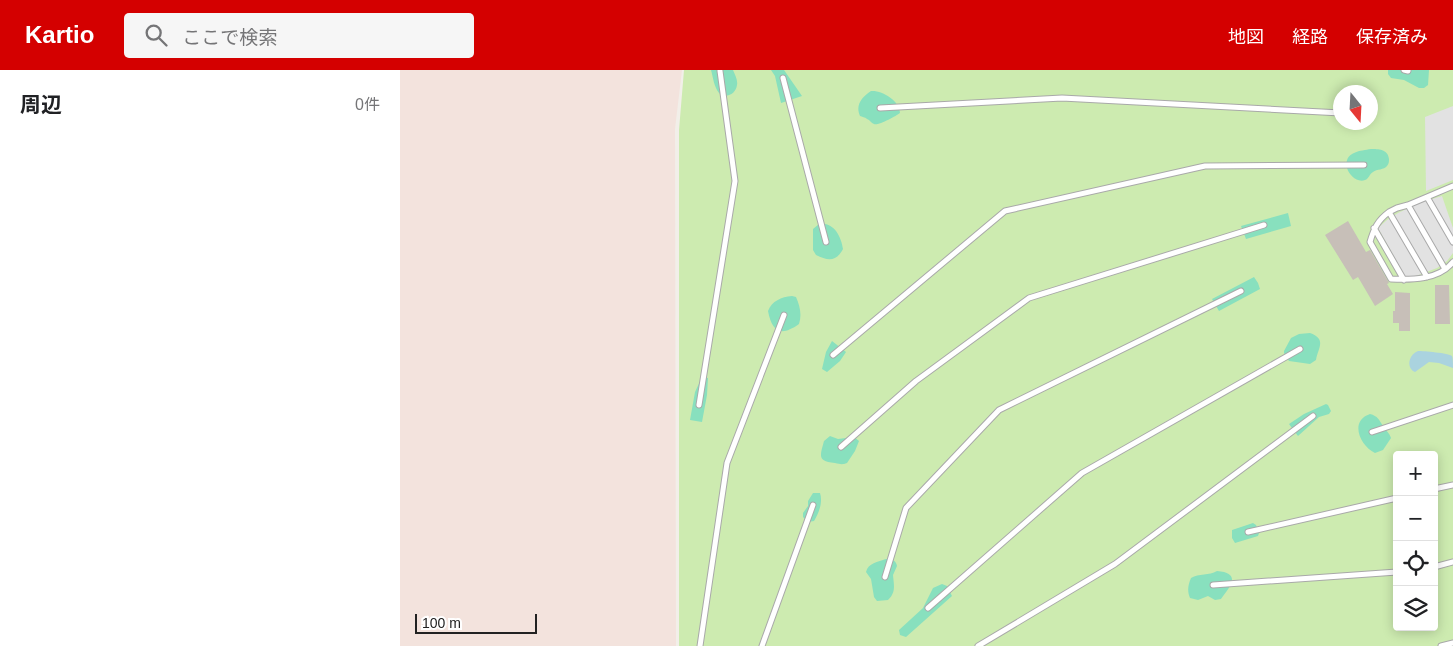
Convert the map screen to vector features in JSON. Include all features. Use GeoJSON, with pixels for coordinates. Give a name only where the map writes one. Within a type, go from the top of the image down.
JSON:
{"type":"FeatureCollection","features":[{"type":"Feature","properties":{"kind":"lane"},"geometry":{"type":"LineString","coordinates":[[699,405],[735,181],[720,71]]}},
{"type":"Feature","properties":{"kind":"lane"},"geometry":{"type":"LineString","coordinates":[[783,78],[826,242]]}},
{"type":"Feature","properties":{"kind":"lane"},"geometry":{"type":"LineString","coordinates":[[880,108],[1062,98],[1333,114]]}},
{"type":"Feature","properties":{"kind":"lane"},"geometry":{"type":"LineString","coordinates":[[833,355],[1005,212],[1204,166],[1364,165]]}},
{"type":"Feature","properties":{"kind":"lane"},"geometry":{"type":"LineString","coordinates":[[1453,186],[1389,212],[1381,218],[1374,228],[1370,242],[1391,279],[1412,280],[1427,277],[1453,262]]}},
{"type":"Feature","properties":{"kind":"lane"},"geometry":{"type":"LineString","coordinates":[[1427,197],[1453,242]]}},
{"type":"Feature","properties":{"kind":"lane"},"geometry":{"type":"LineString","coordinates":[[1408,205],[1445,268]]}},
{"type":"Feature","properties":{"kind":"lane"},"geometry":{"type":"LineString","coordinates":[[1389,212],[1427,277]]}},
{"type":"Feature","properties":{"kind":"lane"},"geometry":{"type":"LineString","coordinates":[[841,447],[916,381],[1028,298],[1264,225]]}},
{"type":"Feature","properties":{"kind":"lane"},"geometry":{"type":"LineString","coordinates":[[1374,228],[1404,280]]}},
{"type":"Feature","properties":{"kind":"lane"},"geometry":{"type":"LineString","coordinates":[[885,577],[906,508],[999,410],[1241,291]]}},
{"type":"Feature","properties":{"kind":"lane"},"geometry":{"type":"LineString","coordinates":[[700,646],[728,463],[784,315]]}},
{"type":"Feature","properties":{"kind":"lane"},"geometry":{"type":"LineString","coordinates":[[928,608],[1082,473],[1300,350]]}},
{"type":"Feature","properties":{"kind":"lane"},"geometry":{"type":"LineString","coordinates":[[1372,432],[1453,406]]}},
{"type":"Feature","properties":{"kind":"lane"},"geometry":{"type":"LineString","coordinates":[[978,646],[1115,564],[1313,416]]}},
{"type":"Feature","properties":{"kind":"lane"},"geometry":{"type":"LineString","coordinates":[[1438,488],[1453,485]]}},
{"type":"Feature","properties":{"kind":"lane"},"geometry":{"type":"LineString","coordinates":[[1248,532],[1393,499]]}},
{"type":"Feature","properties":{"kind":"lane"},"geometry":{"type":"LineString","coordinates":[[762,646],[813,505]]}},
{"type":"Feature","properties":{"kind":"lane"},"geometry":{"type":"LineString","coordinates":[[1438,566],[1453,562]]}},
{"type":"Feature","properties":{"kind":"lane"},"geometry":{"type":"LineString","coordinates":[[1214,585],[1393,572]]}},
{"type":"Feature","properties":{"kind":"lane"},"geometry":{"type":"LineString","coordinates":[[1441,646],[1453,643]]}},
{"type":"Feature","properties":{"kind":"shaded area"},"geometry":{"type":"Polygon","coordinates":[[[400,70],[682,70],[675,129],[676,646],[400,646],[400,70]]]}},
{"type":"Feature","properties":{"kind":"shaded area"},"geometry":{"type":"Polygon","coordinates":[[[1453,106],[1453,180],[1426,191],[1425,117],[1453,106]]]}},
{"type":"Feature","properties":{"kind":"shaded area"},"geometry":{"type":"Polygon","coordinates":[[[1442,196],[1453,228],[1453,253],[1447,261],[1437,268],[1406,278],[1378,228],[1398,213],[1419,203],[1442,196]]]}},
{"type":"Feature","properties":{"kind":"green space"},"geometry":{"type":"Polygon","coordinates":[[[684,70],[1453,70],[1453,646],[679,646],[679,130],[684,70]]]}},
{"type":"Feature","properties":{"kind":"green space"},"geometry":{"type":"Polygon","coordinates":[[[711,70],[733,70],[737,83],[735,91],[725,96],[719,93],[711,70]]]}},
{"type":"Feature","properties":{"kind":"green space"},"geometry":{"type":"Polygon","coordinates":[[[771,70],[784,70],[802,96],[781,103],[775,76],[771,70]]]}},
{"type":"Feature","properties":{"kind":"green space"},"geometry":{"type":"Polygon","coordinates":[[[1388,70],[1429,70],[1428,85],[1424,88],[1419,88],[1404,80],[1391,78],[1388,70]]]}},
{"type":"Feature","properties":{"kind":"green space"},"geometry":{"type":"Polygon","coordinates":[[[871,91],[880,92],[890,97],[897,104],[900,113],[879,124],[873,124],[860,116],[858,108],[860,102],[871,91]]]}},
{"type":"Feature","properties":{"kind":"green space"},"geometry":{"type":"Polygon","coordinates":[[[1371,149],[1382,150],[1387,153],[1389,159],[1386,167],[1375,171],[1362,181],[1351,176],[1347,168],[1350,155],[1371,149]]]}},
{"type":"Feature","properties":{"kind":"green space"},"geometry":{"type":"Polygon","coordinates":[[[1288,213],[1291,226],[1246,239],[1241,226],[1288,213]]]}},
{"type":"Feature","properties":{"kind":"green space"},"geometry":{"type":"Polygon","coordinates":[[[819,224],[829,225],[841,239],[843,249],[835,258],[820,257],[813,250],[813,229],[819,224]]]}},
{"type":"Feature","properties":{"kind":"green space"},"geometry":{"type":"Polygon","coordinates":[[[1254,277],[1260,289],[1219,311],[1212,299],[1254,277]]]}},
{"type":"Feature","properties":{"kind":"green space"},"geometry":{"type":"Polygon","coordinates":[[[792,296],[796,297],[799,307],[799,324],[787,330],[778,330],[772,324],[768,311],[777,300],[792,296]]]}},
{"type":"Feature","properties":{"kind":"green space"},"geometry":{"type":"Polygon","coordinates":[[[1310,333],[1315,335],[1320,341],[1316,360],[1310,364],[1289,361],[1284,351],[1291,338],[1299,334],[1310,333]]]}},
{"type":"Feature","properties":{"kind":"green space"},"geometry":{"type":"Polygon","coordinates":[[[832,341],[846,352],[840,361],[827,372],[822,369],[826,352],[832,341]]]}},
{"type":"Feature","properties":{"kind":"green space"},"geometry":{"type":"Polygon","coordinates":[[[702,377],[708,378],[702,422],[690,420],[695,392],[702,377]]]}},
{"type":"Feature","properties":{"kind":"green space"},"geometry":{"type":"Polygon","coordinates":[[[1326,404],[1331,411],[1329,414],[1319,417],[1298,436],[1289,424],[1304,414],[1326,404]]]}},
{"type":"Feature","properties":{"kind":"green space"},"geometry":{"type":"Polygon","coordinates":[[[1370,414],[1378,418],[1391,438],[1383,450],[1375,453],[1365,445],[1358,428],[1364,417],[1370,414]]]}},
{"type":"Feature","properties":{"kind":"green space"},"geometry":{"type":"Polygon","coordinates":[[[830,436],[838,439],[854,437],[859,441],[847,463],[829,462],[821,457],[824,441],[830,436]]]}},
{"type":"Feature","properties":{"kind":"green space"},"geometry":{"type":"Polygon","coordinates":[[[813,493],[820,493],[821,504],[814,521],[808,522],[803,517],[803,513],[813,493]]]}},
{"type":"Feature","properties":{"kind":"green space"},"geometry":{"type":"Polygon","coordinates":[[[1253,523],[1256,525],[1259,533],[1258,536],[1235,543],[1232,538],[1232,530],[1253,523]]]}},
{"type":"Feature","properties":{"kind":"green space"},"geometry":{"type":"Polygon","coordinates":[[[886,559],[893,560],[897,566],[893,575],[893,591],[888,600],[877,601],[874,597],[871,579],[866,572],[871,565],[886,559]]]}},
{"type":"Feature","properties":{"kind":"green space"},"geometry":{"type":"Polygon","coordinates":[[[1217,571],[1225,572],[1232,578],[1230,586],[1221,599],[1215,600],[1208,596],[1198,600],[1190,598],[1188,588],[1191,578],[1217,571]]]}},
{"type":"Feature","properties":{"kind":"green space"},"geometry":{"type":"Polygon","coordinates":[[[942,584],[947,586],[952,596],[906,637],[900,635],[899,630],[923,608],[933,588],[942,584]]]}},
{"type":"Feature","properties":{"kind":"water"},"geometry":{"type":"Polygon","coordinates":[[[1415,352],[1450,355],[1452,356],[1453,368],[1429,362],[1415,372],[1411,369],[1409,363],[1415,352]]]}},
{"type":"Feature","properties":{"kind":"building"},"geometry":{"type":"Polygon","coordinates":[[[1348,221],[1366,252],[1370,250],[1389,283],[1387,284],[1393,294],[1375,306],[1358,277],[1353,280],[1325,235],[1348,221]]]}},
{"type":"Feature","properties":{"kind":"building"},"geometry":{"type":"Polygon","coordinates":[[[1435,285],[1449,285],[1450,324],[1435,324],[1435,285]]]}},
{"type":"Feature","properties":{"kind":"building"},"geometry":{"type":"Polygon","coordinates":[[[1395,292],[1410,293],[1410,331],[1399,331],[1399,323],[1393,323],[1395,292]]]}}]}
